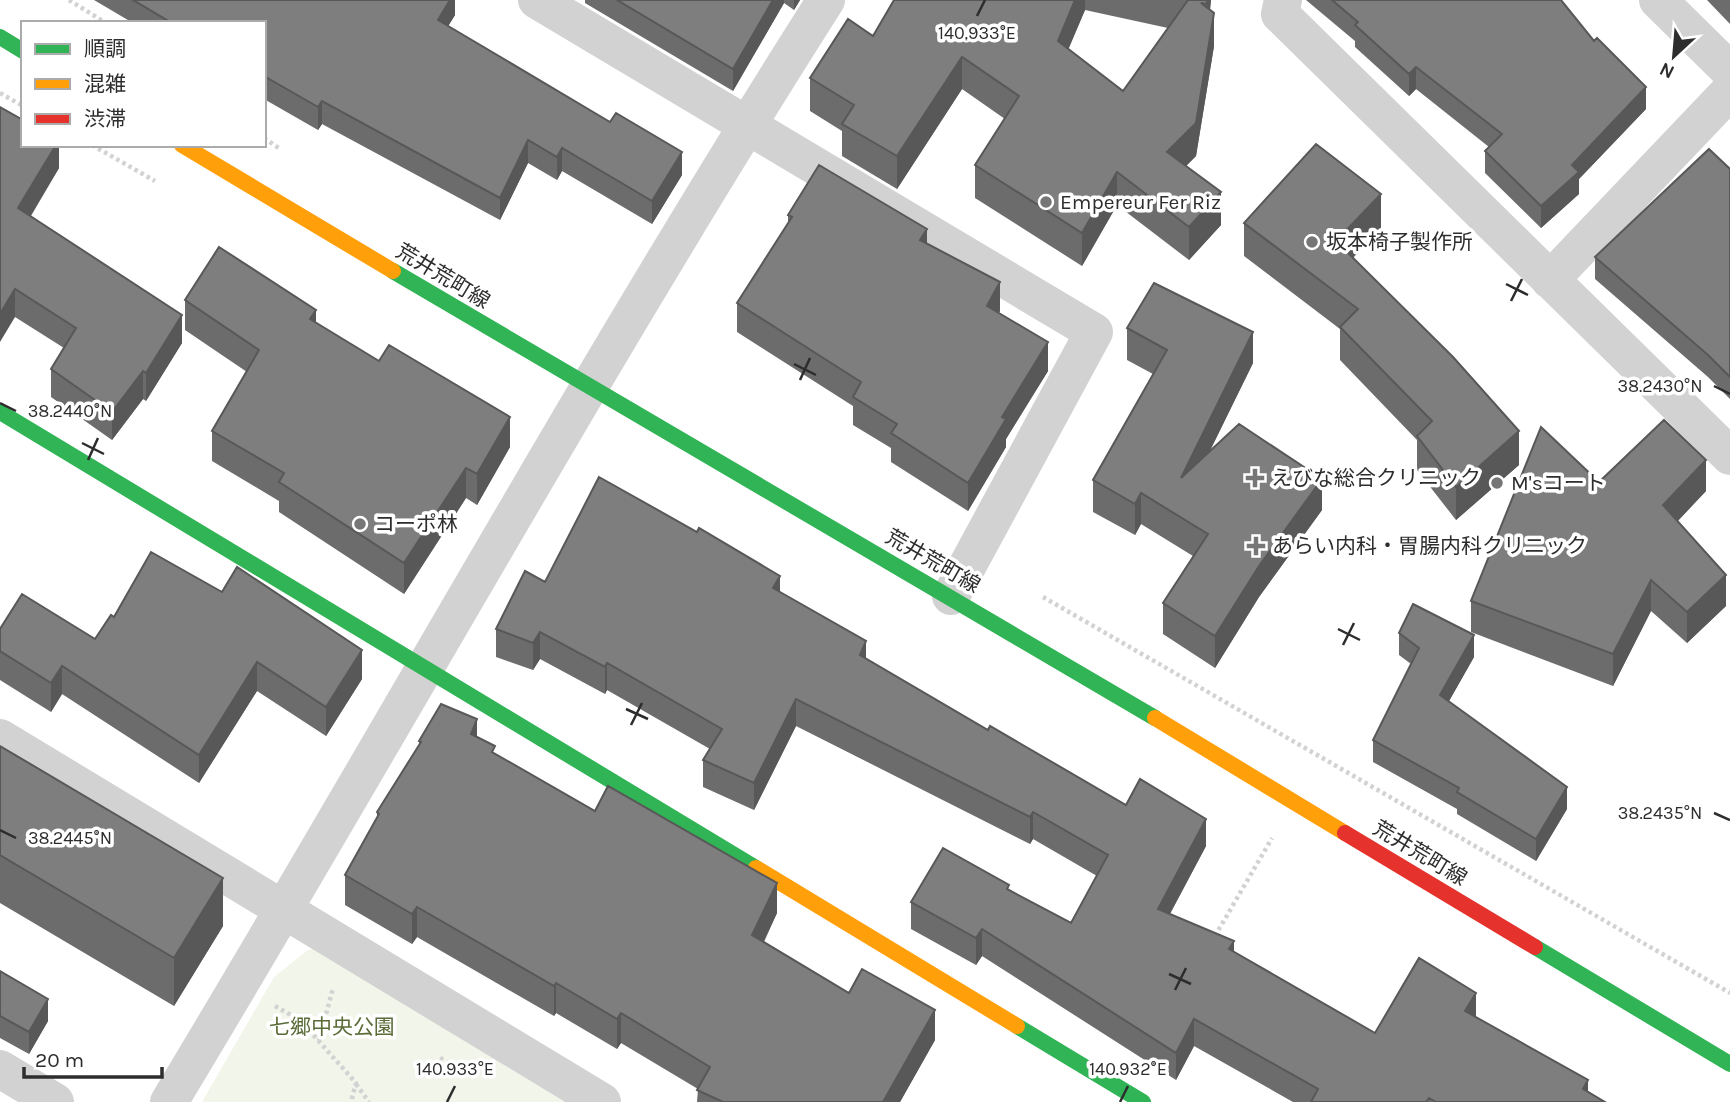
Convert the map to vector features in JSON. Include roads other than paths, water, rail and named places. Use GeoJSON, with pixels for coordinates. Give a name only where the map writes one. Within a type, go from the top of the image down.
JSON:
{"type":"FeatureCollection","features":[{"type":"Feature","properties":{"kind":"main road"},"geometry":{"type":"LineString","coordinates":[[0,37],[21,50]]}},
{"type":"Feature","properties":{"kind":"main road","name":"荒井荒町線"},"geometry":{"type":"LineString","coordinates":[[185,147],[587,386],[951,596],[1730,1064]]}},
{"type":"Feature","properties":{"kind":"main road"},"geometry":{"type":"LineString","coordinates":[[0,412],[423,667],[1100,1091],[1143,1102]]}},
{"type":"Feature","properties":{"kind":"street"},"geometry":{"type":"LineString","coordinates":[[537,0],[1094,332],[951,596]]}},
{"type":"Feature","properties":{"kind":"street"},"geometry":{"type":"LineString","coordinates":[[169,1102],[285,910],[587,386],[746,125],[826,0]]}},
{"type":"Feature","properties":{"kind":"street"},"geometry":{"type":"LineString","coordinates":[[1283,0],[1280,14],[1730,456]]}},
{"type":"Feature","properties":{"kind":"street"},"geometry":{"type":"LineString","coordinates":[[1658,0],[1730,71]]}},
{"type":"Feature","properties":{"kind":"street"},"geometry":{"type":"LineString","coordinates":[[1550,280],[1730,91]]}},
{"type":"Feature","properties":{"kind":"street"},"geometry":{"type":"LineString","coordinates":[[0,738],[602,1102]]}},
{"type":"Feature","properties":{"kind":"street"},"geometry":{"type":"LineString","coordinates":[[0,1069],[55,1102]]}},
{"type":"Feature","properties":{"kind":"place","name":"Empereur Fer Riz"},"geometry":{"type":"Point","coordinates":[1046,202]}},
{"type":"Feature","properties":{"kind":"place","name":"坂本椅子製作所"},"geometry":{"type":"Point","coordinates":[1312,242]}},
{"type":"Feature","properties":{"kind":"place","name":"えびな総合クリニック"},"geometry":{"type":"Point","coordinates":[1255,478]}},
{"type":"Feature","properties":{"kind":"place","name":"M'sコート"},"geometry":{"type":"Point","coordinates":[1497,483]}},
{"type":"Feature","properties":{"kind":"place","name":"コーポ林"},"geometry":{"type":"Point","coordinates":[360,524]}},
{"type":"Feature","properties":{"kind":"place","name":"あらい内科・胃腸内科クリニック"},"geometry":{"type":"Point","coordinates":[1256,546]}},
{"type":"Feature","properties":{"kind":"park label","name":"七郷中央公園"},"geometry":{"type":"Point","coordinates":[332,1027]}}]}
